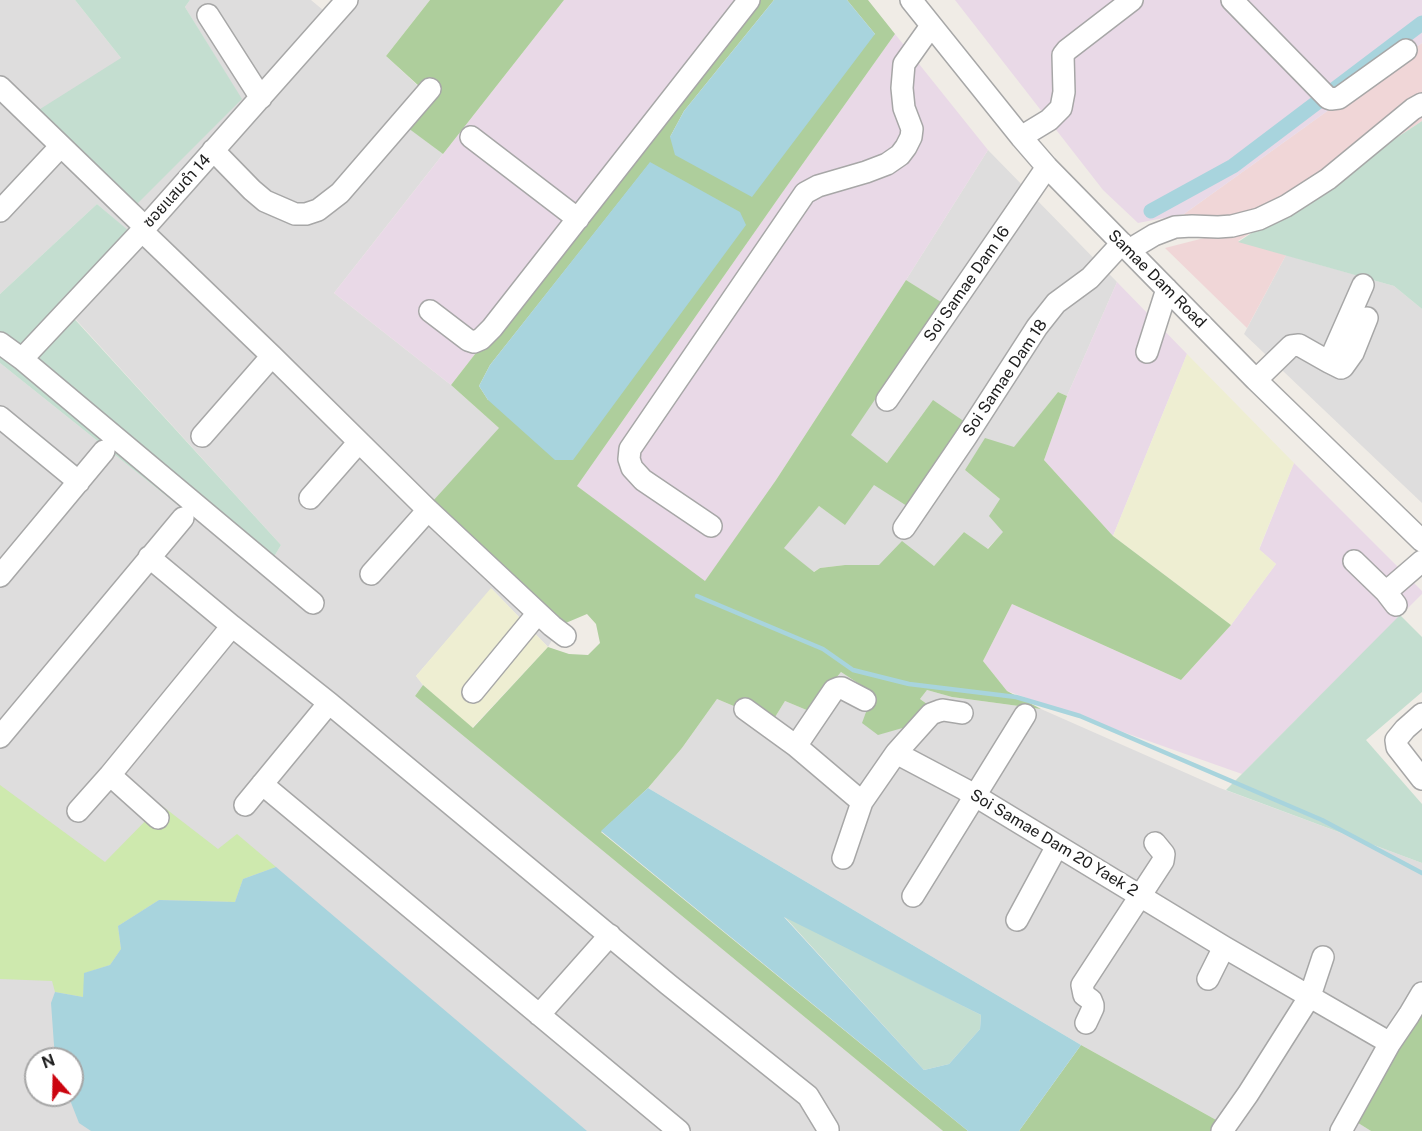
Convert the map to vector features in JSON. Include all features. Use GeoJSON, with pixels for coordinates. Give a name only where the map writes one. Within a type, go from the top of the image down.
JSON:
{"type":"FeatureCollection","features":[{"type":"Feature","properties":{"kind":"street","name":"ซอยแสมดำ 14"},"geometry":{"type":"LineString","coordinates":[[22,359],[143,229],[347,0]]}},
{"type":"Feature","properties":{"kind":"street"},"geometry":{"type":"LineString","coordinates":[[430,311],[468,340],[474,342],[481,339],[578,219],[748,0]]}},
{"type":"Feature","properties":{"kind":"street"},"geometry":{"type":"LineString","coordinates":[[1021,137],[1049,120],[1061,108],[1064,92],[1064,55],[1067,50],[1132,0]]}},
{"type":"Feature","properties":{"kind":"street"},"geometry":{"type":"LineString","coordinates":[[1232,0],[1331,99],[1339,98],[1406,50]]}},
{"type":"Feature","properties":{"kind":"street","name":"Samae Dam Road"},"geometry":{"type":"LineString","coordinates":[[918,3],[932,26],[1047,167],[1256,380],[1422,541]]}},
{"type":"Feature","properties":{"kind":"street"},"geometry":{"type":"LineString","coordinates":[[208,15],[261,98]]}},
{"type":"Feature","properties":{"kind":"street"},"geometry":{"type":"LineString","coordinates":[[711,526],[643,480],[632,468],[629,459],[630,449],[805,193],[818,186],[887,164],[900,155],[906,147],[912,129],[904,108],[902,88],[904,64],[932,26]]}},
{"type":"Feature","properties":{"kind":"street"},"geometry":{"type":"LineString","coordinates":[[0,87],[143,229],[177,267],[272,356],[428,510],[565,636]]}},
{"type":"Feature","properties":{"kind":"street"},"geometry":{"type":"LineString","coordinates":[[213,150],[266,201],[295,214],[306,214],[318,210],[340,193],[430,88]]}},
{"type":"Feature","properties":{"kind":"street","name":"Soi Samae Dam 18"},"geometry":{"type":"LineString","coordinates":[[904,528],[1037,327],[1056,303],[1090,279],[1125,247],[1175,227],[1232,226],[1259,219],[1286,207],[1328,179],[1422,104]]}},
{"type":"Feature","properties":{"kind":"street"},"geometry":{"type":"LineString","coordinates":[[471,137],[578,219]]}},
{"type":"Feature","properties":{"kind":"street"},"geometry":{"type":"LineString","coordinates":[[0,211],[60,147]]}},
{"type":"Feature","properties":{"kind":"street","name":"Soi Samae Dam 16"},"geometry":{"type":"LineString","coordinates":[[887,400],[1047,167]]}},
{"type":"Feature","properties":{"kind":"street"},"geometry":{"type":"LineString","coordinates":[[1329,362],[1363,285]]}},
{"type":"Feature","properties":{"kind":"street"},"geometry":{"type":"LineString","coordinates":[[1147,352],[1167,289]]}},
{"type":"Feature","properties":{"kind":"street"},"geometry":{"type":"LineString","coordinates":[[1256,380],[1291,346],[1299,345],[1341,368],[1353,353],[1367,318]]}},
{"type":"Feature","properties":{"kind":"street"},"geometry":{"type":"LineString","coordinates":[[0,343],[314,603]]}},
{"type":"Feature","properties":{"kind":"street"},"geometry":{"type":"LineString","coordinates":[[202,436],[272,356]]}},
{"type":"Feature","properties":{"kind":"street"},"geometry":{"type":"LineString","coordinates":[[0,417],[79,482]]}},
{"type":"Feature","properties":{"kind":"street"},"geometry":{"type":"LineString","coordinates":[[310,498],[359,442]]}},
{"type":"Feature","properties":{"kind":"street"},"geometry":{"type":"LineString","coordinates":[[0,576],[104,451]]}},
{"type":"Feature","properties":{"kind":"street"},"geometry":{"type":"LineString","coordinates":[[371,574],[428,510]]}},
{"type":"Feature","properties":{"kind":"street"},"geometry":{"type":"LineString","coordinates":[[0,737],[183,518]]}},
{"type":"Feature","properties":{"kind":"street"},"geometry":{"type":"LineString","coordinates":[[149,557],[669,985],[808,1096],[828,1131]]}},
{"type":"Feature","properties":{"kind":"street"},"geometry":{"type":"LineString","coordinates":[[1354,561],[1391,599],[1422,561]]}},
{"type":"Feature","properties":{"kind":"street"},"geometry":{"type":"LineString","coordinates":[[473,692],[538,613]]}},
{"type":"Feature","properties":{"kind":"street"},"geometry":{"type":"LineString","coordinates":[[78,811],[232,626]]}},
{"type":"Feature","properties":{"kind":"street"},"geometry":{"type":"LineString","coordinates":[[796,746],[834,690],[842,688],[865,700]]}},
{"type":"Feature","properties":{"kind":"street"},"geometry":{"type":"LineString","coordinates":[[244,805],[329,703]]}},
{"type":"Feature","properties":{"kind":"street"},"geometry":{"type":"LineString","coordinates":[[745,709],[796,746],[862,802]]}},
{"type":"Feature","properties":{"kind":"street"},"geometry":{"type":"LineString","coordinates":[[843,858],[862,802],[896,753],[931,714],[944,710],[962,713]]}},
{"type":"Feature","properties":{"kind":"street"},"geometry":{"type":"LineString","coordinates":[[1422,714],[1396,740],[1397,747],[1422,779]]}},
{"type":"Feature","properties":{"kind":"street"},"geometry":{"type":"LineString","coordinates":[[913,896],[1025,715]]}},
{"type":"Feature","properties":{"kind":"street","name":"Soi Samae Dam 20 Yaek 2"},"geometry":{"type":"LineString","coordinates":[[896,753],[964,789],[1224,947],[1390,1043]]}},
{"type":"Feature","properties":{"kind":"street"},"geometry":{"type":"LineString","coordinates":[[110,774],[158,818]]}},
{"type":"Feature","properties":{"kind":"street"},"geometry":{"type":"LineString","coordinates":[[262,784],[680,1131]]}},
{"type":"Feature","properties":{"kind":"street"},"geometry":{"type":"LineString","coordinates":[[1086,1023],[1093,1005],[1091,1000],[1084,995],[1082,986],[1163,861],[1164,854],[1155,843]]}},
{"type":"Feature","properties":{"kind":"street"},"geometry":{"type":"LineString","coordinates":[[1017,920],[1057,846]]}},
{"type":"Feature","properties":{"kind":"street"},"geometry":{"type":"LineString","coordinates":[[539,1015],[610,935]]}},
{"type":"Feature","properties":{"kind":"street"},"geometry":{"type":"LineString","coordinates":[[1208,979],[1224,947]]}},
{"type":"Feature","properties":{"kind":"street"},"geometry":{"type":"LineString","coordinates":[[1222,1131],[1310,996],[1323,957]]}},
{"type":"Feature","properties":{"kind":"street"},"geometry":{"type":"LineString","coordinates":[[1341,1131],[1390,1043],[1422,993]]}},
{"type":"Feature","properties":{"kind":"shaded area"},"geometry":{"type":"Polygon","coordinates":[[[0,0],[75,0],[121,58],[241,99],[185,7],[190,0],[311,0],[323,10],[331,0],[430,0],[386,56],[431,98],[409,128],[443,154],[334,293],[451,385],[499,428],[561,625],[548,647],[492,589],[416,676],[423,685],[415,696],[943,1131],[0,1131],[0,363],[264,574],[281,545],[59,301],[128,231],[97,204],[0,294],[0,0]]]}},
{"type":"Feature","properties":{"kind":"shaded area"},"geometry":{"type":"Polygon","coordinates":[[[564,0],[750,0],[451,385],[334,293],[564,0]]]}},
{"type":"Feature","properties":{"kind":"shaded area"},"geometry":{"type":"Polygon","coordinates":[[[955,0],[1422,0],[1422,43],[1184,214],[1138,223],[1103,190],[955,0]]]}},
{"type":"Feature","properties":{"kind":"shaded area"},"geometry":{"type":"Polygon","coordinates":[[[895,34],[988,150],[776,480],[705,582],[577,486],[895,34]]]}},
{"type":"Feature","properties":{"kind":"shaded area"},"geometry":{"type":"Polygon","coordinates":[[[1422,43],[1422,121],[1238,241],[1286,255],[1247,328],[1165,248],[1208,237],[1184,214],[1422,43]]]}},
{"type":"Feature","properties":{"kind":"shaded area"},"geometry":{"type":"Polygon","coordinates":[[[988,150],[1117,282],[1067,396],[1058,392],[1014,448],[965,470],[1000,499],[1004,532],[987,549],[964,532],[934,566],[845,565],[820,568],[813,572],[783,548],[819,506],[845,524],[933,400],[887,463],[850,435],[941,303],[906,280],[988,150]]]}},
{"type":"Feature","properties":{"kind":"shaded area"},"geometry":{"type":"Polygon","coordinates":[[[1286,255],[1394,286],[1422,309],[1422,503],[1244,334],[1286,255]]]}},
{"type":"Feature","properties":{"kind":"shaded area"},"geometry":{"type":"Polygon","coordinates":[[[1117,282],[1187,354],[1113,536],[1044,460],[1067,396],[1117,282]]]}},
{"type":"Feature","properties":{"kind":"shaded area"},"geometry":{"type":"Polygon","coordinates":[[[1294,463],[1422,591],[1422,594],[1242,774],[1007,691],[983,661],[1012,604],[1181,680],[1231,625],[1276,564],[1259,550],[1294,463]]]}},
{"type":"Feature","properties":{"kind":"shaded area"},"geometry":{"type":"Polygon","coordinates":[[[841,672],[873,693],[927,704],[920,699],[927,690],[952,697],[1041,709],[1220,788],[1422,863],[1422,1010],[1355,1121],[1371,1131],[1210,1131],[1218,1121],[1081,1045],[648,788],[682,748],[717,699],[772,722],[785,701],[809,711],[841,672]]]}},
{"type":"Feature","properties":{"kind":"green space"},"geometry":{"type":"Polygon","coordinates":[[[75,0],[190,0],[185,7],[242,99],[135,206],[37,111],[121,58],[75,0]]]}},
{"type":"Feature","properties":{"kind":"green space"},"geometry":{"type":"Polygon","coordinates":[[[430,0],[564,0],[443,154],[408,128],[431,97],[386,56],[430,0]]]}},
{"type":"Feature","properties":{"kind":"green space"},"geometry":{"type":"Polygon","coordinates":[[[750,0],[774,0],[684,111],[670,137],[875,34],[847,0],[868,0],[895,34],[577,486],[705,581],[776,480],[906,280],[941,302],[851,435],[887,463],[933,400],[965,422],[907,506],[874,485],[845,525],[819,506],[784,548],[814,572],[820,568],[845,565],[879,565],[902,541],[934,566],[964,532],[988,549],[1003,532],[989,516],[1000,499],[965,470],[985,438],[1014,447],[1058,392],[1067,396],[1044,460],[1113,536],[1231,625],[1181,680],[1012,604],[983,661],[1007,691],[1041,709],[952,697],[927,690],[920,699],[927,704],[913,725],[878,735],[862,723],[873,693],[841,672],[809,711],[785,701],[772,722],[717,699],[682,748],[648,788],[601,832],[968,1131],[943,1131],[415,696],[423,685],[473,728],[548,647],[569,654],[588,655],[600,643],[596,624],[587,614],[561,625],[433,501],[499,428],[451,385],[750,0]],[[650,163],[490,365],[479,386],[488,400],[650,163]]]}},
{"type":"Feature","properties":{"kind":"green space"},"geometry":{"type":"Polygon","coordinates":[[[1422,121],[1422,309],[1394,286],[1238,242],[1422,121]]]}},
{"type":"Feature","properties":{"kind":"green space"},"geometry":{"type":"Polygon","coordinates":[[[97,204],[129,231],[59,302],[281,545],[264,574],[0,363],[0,294],[97,204]]]}},
{"type":"Feature","properties":{"kind":"green space"},"geometry":{"type":"Polygon","coordinates":[[[1187,354],[1294,463],[1259,549],[1276,564],[1231,625],[1113,536],[1187,354]]]}},
{"type":"Feature","properties":{"kind":"green space"},"geometry":{"type":"Polygon","coordinates":[[[491,588],[548,647],[472,728],[423,685],[416,676],[491,588]]]}},
{"type":"Feature","properties":{"kind":"green space"},"geometry":{"type":"Polygon","coordinates":[[[1400,615],[1422,637],[1422,692],[1366,740],[1422,804],[1422,863],[1226,790],[1400,615]]]}},
{"type":"Feature","properties":{"kind":"green space"},"geometry":{"type":"Polygon","coordinates":[[[0,785],[105,862],[161,805],[218,849],[237,834],[276,867],[243,879],[235,902],[159,900],[118,926],[121,949],[110,965],[85,973],[83,997],[55,992],[52,981],[0,979],[0,785]]]}},
{"type":"Feature","properties":{"kind":"green space"},"geometry":{"type":"Polygon","coordinates":[[[783,915],[981,1015],[980,1029],[949,1064],[924,1070],[783,915]]]}},
{"type":"Feature","properties":{"kind":"green space"},"geometry":{"type":"Polygon","coordinates":[[[1422,1010],[1422,1131],[1371,1131],[1355,1121],[1422,1010]]]}},
{"type":"Feature","properties":{"kind":"green space"},"geometry":{"type":"Polygon","coordinates":[[[1081,1045],[1218,1121],[1210,1131],[1019,1131],[1081,1045]]]}},
{"type":"Feature","properties":{"kind":"water"},"geometry":{"type":"Polygon","coordinates":[[[774,0],[847,0],[875,34],[752,197],[675,155],[670,137],[684,111],[774,0]]]}},
{"type":"Feature","properties":{"kind":"water"},"geometry":{"type":"Polygon","coordinates":[[[650,162],[740,212],[746,225],[573,460],[555,460],[488,400],[479,386],[490,365],[650,162]]]}},
{"type":"Feature","properties":{"kind":"water"},"geometry":{"type":"Polygon","coordinates":[[[648,788],[1081,1045],[1019,1131],[968,1131],[601,831],[648,788]],[[784,917],[924,1070],[949,1064],[980,1029],[981,1015],[784,917]]]}},
{"type":"Feature","properties":{"kind":"water"},"geometry":{"type":"Polygon","coordinates":[[[276,867],[587,1131],[91,1131],[79,1123],[73,1107],[84,1107],[84,1047],[54,1047],[51,1003],[55,992],[83,997],[84,973],[110,965],[121,949],[118,926],[159,900],[235,902],[243,879],[276,867]]]}},
{"type":"Feature","properties":{"kind":"waterway"},"geometry":{"type":"LineString","coordinates":[[1151,211],[1233,166],[1422,23]]}},
{"type":"Feature","properties":{"kind":"waterway"},"geometry":{"type":"LineString","coordinates":[[697,596],[823,649],[853,670],[909,684],[1016,697],[1080,716],[1322,820],[1422,873]]}}]}
